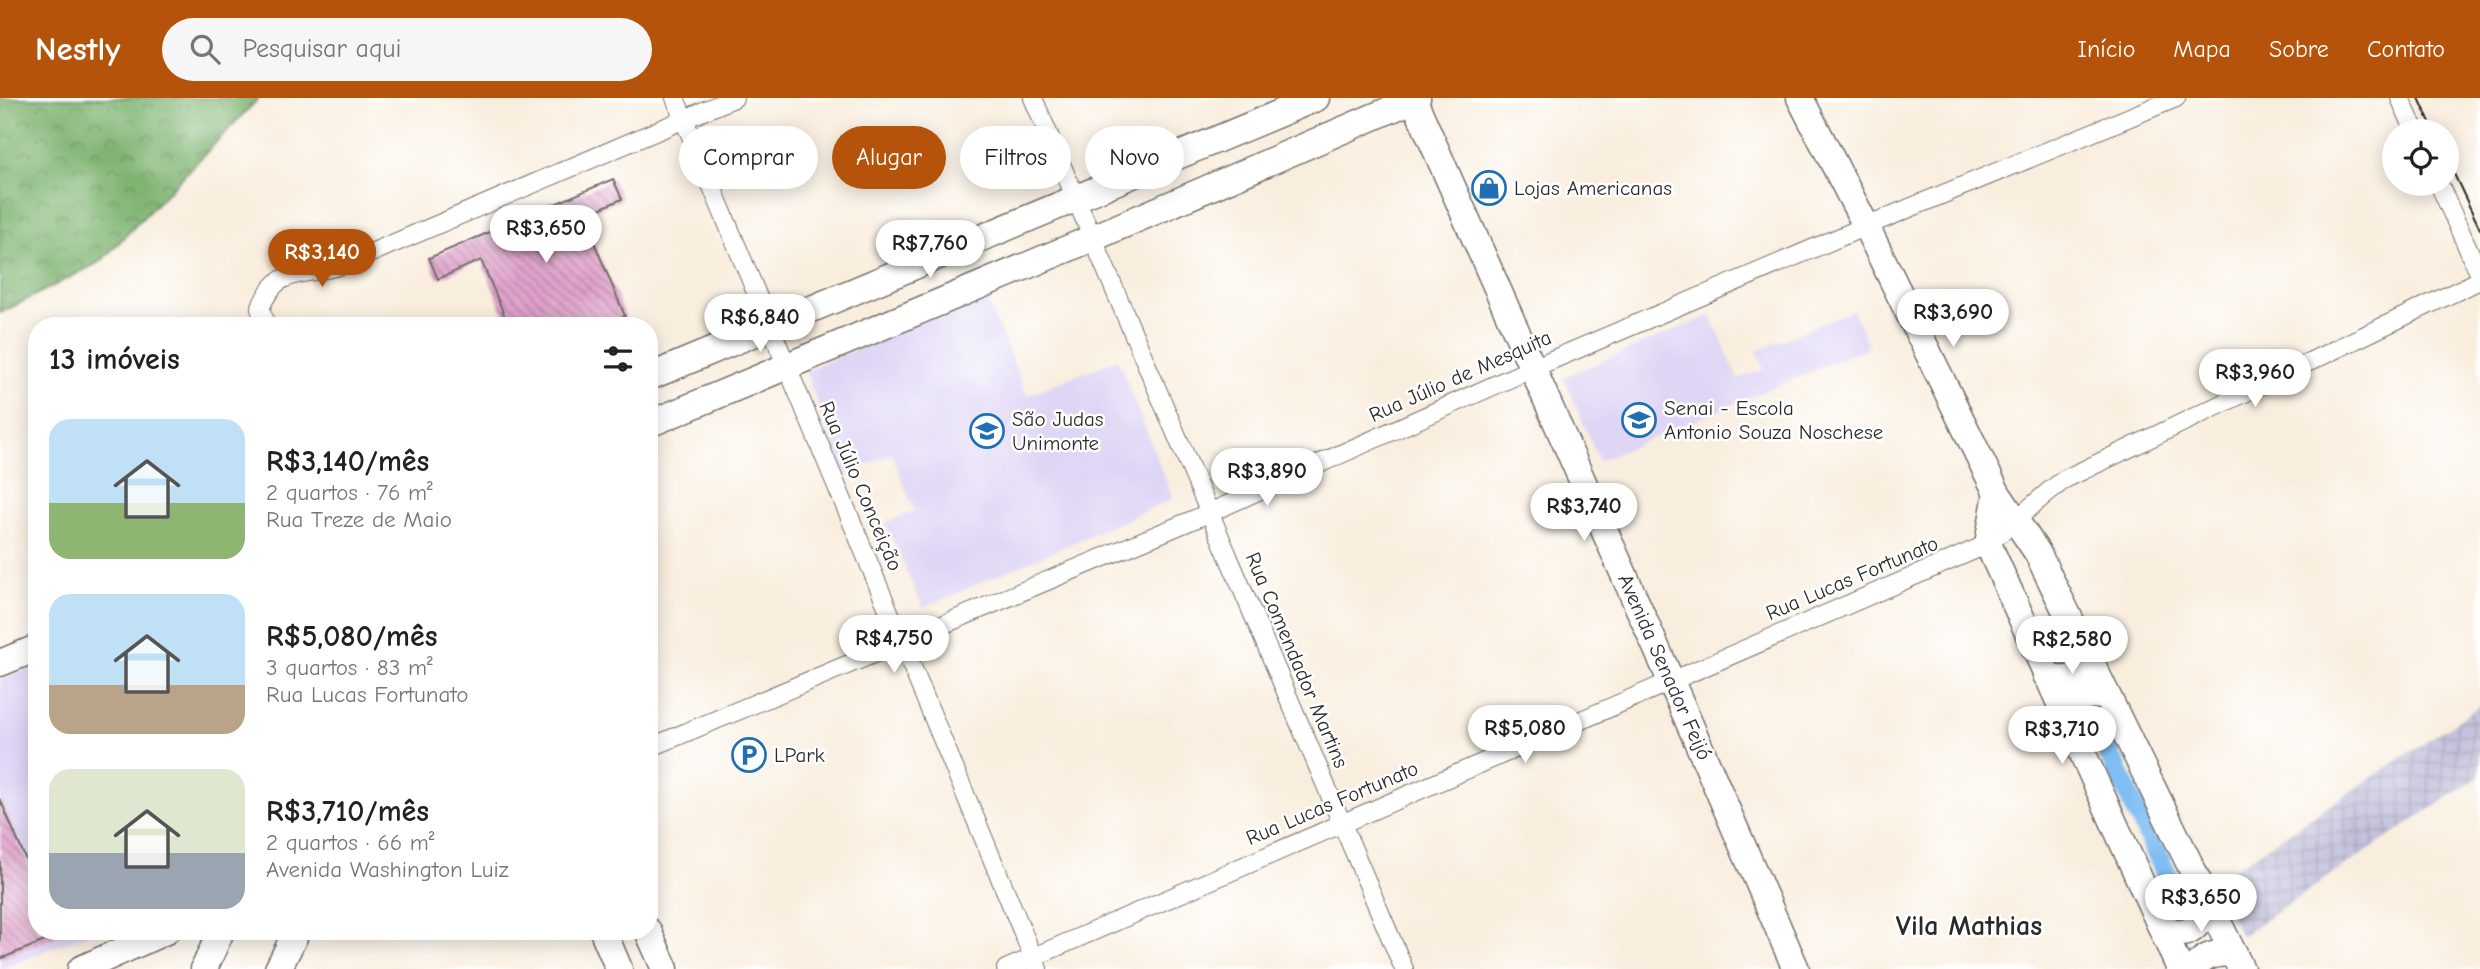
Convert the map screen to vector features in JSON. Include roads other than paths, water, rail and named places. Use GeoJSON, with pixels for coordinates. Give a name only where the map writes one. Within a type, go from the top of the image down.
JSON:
{"type":"FeatureCollection","features":[{"type":"Feature","properties":{"kind":"main road"},"geometry":{"type":"LineString","coordinates":[[658,373],[1316,98]]}},
{"type":"Feature","properties":{"kind":"main road"},"geometry":{"type":"LineString","coordinates":[[1800,98],[1997,493],[2037,552],[2237,961]]}},
{"type":"Feature","properties":{"kind":"main road"},"geometry":{"type":"LineString","coordinates":[[658,420],[1093,238],[1414,99]]}},
{"type":"Feature","properties":{"kind":"main road","name":"Avenida Senador Feijó"},"geometry":{"type":"LineString","coordinates":[[1414,99],[1796,969]]}},
{"type":"Feature","properties":{"kind":"main road"},"geometry":{"type":"LineString","coordinates":[[1997,493],[1988,544],[2180,969]]}},
{"type":"Feature","properties":{"kind":"main road"},"geometry":{"type":"LineString","coordinates":[[0,663],[28,652]]}},
{"type":"Feature","properties":{"kind":"main road"},"geometry":{"type":"LineString","coordinates":[[2046,675],[2053,679],[2074,677],[2084,668],[2088,656]]}},
{"type":"Feature","properties":{"kind":"main road"},"geometry":{"type":"LineString","coordinates":[[2066,718],[2073,705],[2082,697],[2095,694],[2108,698]]}},
{"type":"Feature","properties":{"kind":"main road"},"geometry":{"type":"LineString","coordinates":[[2159,922],[2174,932],[2185,932],[2196,926],[2205,916],[2208,900]]}},
{"type":"Feature","properties":{"kind":"main road"},"geometry":{"type":"LineString","coordinates":[[81,969],[146,940]]}},
{"type":"Feature","properties":{"kind":"main road"},"geometry":{"type":"LineString","coordinates":[[204,969],[216,940]]}},
{"type":"Feature","properties":{"kind":"main road"},"geometry":{"type":"LineString","coordinates":[[278,969],[293,940]]}},
{"type":"Feature","properties":{"kind":"main road"},"geometry":{"type":"LineString","coordinates":[[607,940],[619,969]]}},
{"type":"Feature","properties":{"kind":"main road"},"geometry":{"type":"LineString","coordinates":[[652,940],[665,969]]}},
{"type":"Feature","properties":{"kind":"main road"},"geometry":{"type":"LineString","coordinates":[[2193,969],[2202,959],[2216,953],[2237,961]]}},
{"type":"Feature","properties":{"kind":"street","name":"Rua Júlio Conceição"},"geometry":{"type":"LineString","coordinates":[[675,98],[1035,963]]}},
{"type":"Feature","properties":{"kind":"street"},"geometry":{"type":"LineString","coordinates":[[263,317],[260,309],[267,291],[284,277],[337,266],[371,253],[734,98]]}},
{"type":"Feature","properties":{"kind":"street","name":"Rua Comendador Martins"},"geometry":{"type":"LineString","coordinates":[[1033,98],[1404,969]]}},
{"type":"Feature","properties":{"kind":"street"},"geometry":{"type":"LineString","coordinates":[[2400,98],[2410,119]]}},
{"type":"Feature","properties":{"kind":"street","name":"Rua Júlio de Mesquita"},"geometry":{"type":"LineString","coordinates":[[658,744],[1209,513],[1533,368],[2165,100]]}},
{"type":"Feature","properties":{"kind":"street"},"geometry":{"type":"LineString","coordinates":[[2444,196],[2480,275]]}},
{"type":"Feature","properties":{"kind":"street","name":"Rua Lucas Fortunato"},"geometry":{"type":"LineString","coordinates":[[1006,969],[1035,963],[1342,824],[1988,544],[2057,485],[2090,467],[2480,280]]}},
{"type":"Feature","properties":{"kind":"waterway"},"geometry":{"type":"LineString","coordinates":[[2089,711],[2184,911]]}},
{"type":"Feature","properties":{"kind":"tram line"},"geometry":{"type":"LineString","coordinates":[[2419,98],[2429,119]]}},
{"type":"Feature","properties":{"kind":"tram line"},"geometry":{"type":"LineString","coordinates":[[2459,185],[2480,229]]}},
{"type":"Feature","properties":{"kind":"place","name":"Lojas Americanas"},"geometry":{"type":"Point","coordinates":[1489,188]}},
{"type":"Feature","properties":{"kind":"place","name":"Senai - Escola Antonio Souza Noschese"},"geometry":{"type":"Point","coordinates":[1639,420]}},
{"type":"Feature","properties":{"kind":"place","name":"São Judas Unimonte"},"geometry":{"type":"Point","coordinates":[987,431]}},
{"type":"Feature","properties":{"kind":"place","name":"LPark"},"geometry":{"type":"Point","coordinates":[749,755]}},
{"type":"Feature","properties":{"kind":"district","name":"Vila Mathias"},"geometry":{"type":"Point","coordinates":[1969,926]}}]}
